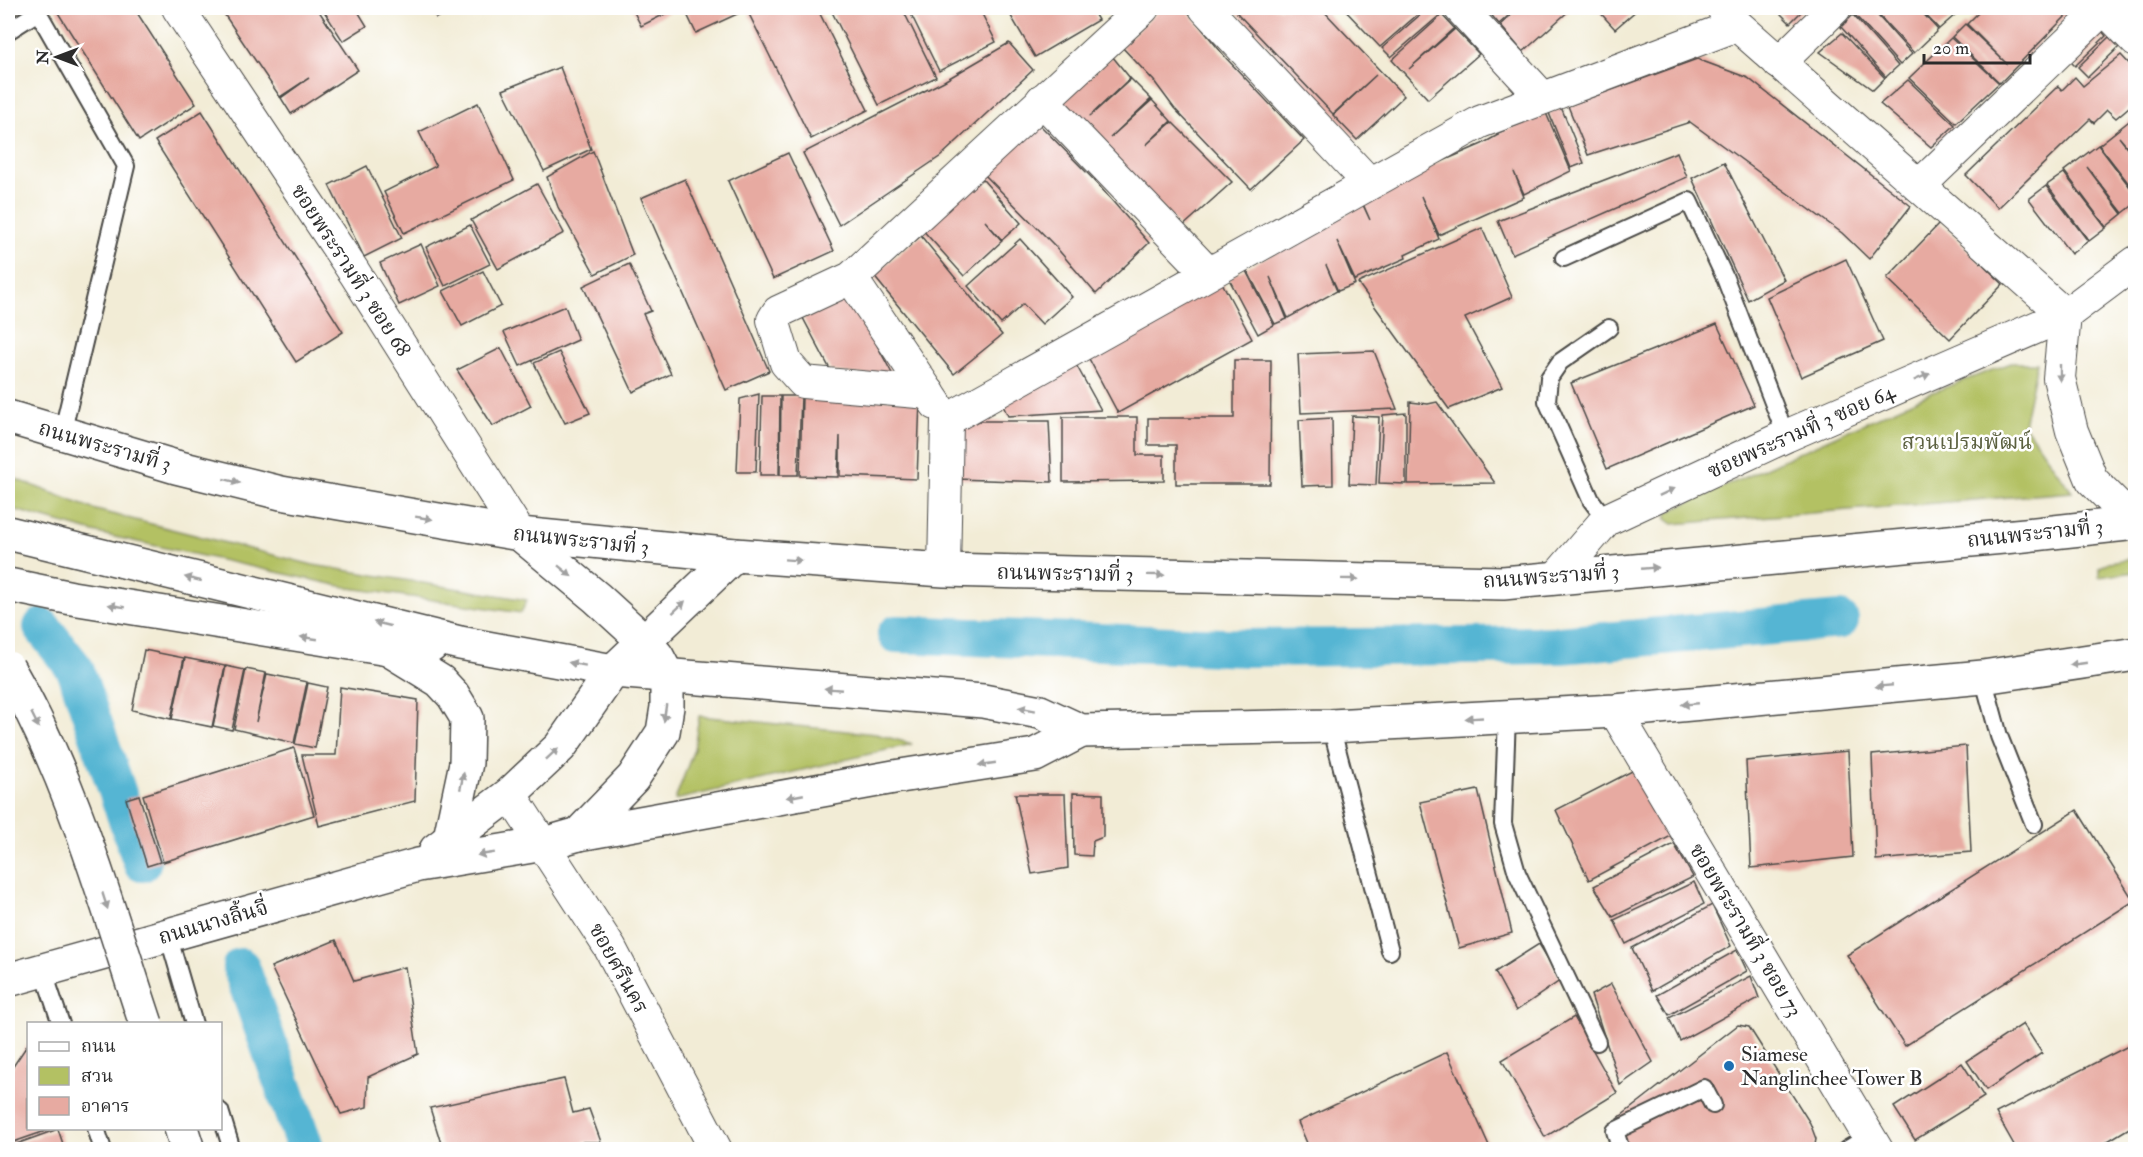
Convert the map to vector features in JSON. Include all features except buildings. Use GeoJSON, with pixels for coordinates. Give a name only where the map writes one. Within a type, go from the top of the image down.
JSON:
{"type":"FeatureCollection","features":[{"type":"Feature","properties":{"kind":"main road","name":"ถนนพระรามที่ 3"},"geometry":{"type":"LineString","coordinates":[[8,417],[62,435],[281,493],[520,534],[735,555],[944,570],[1503,583],[2135,523]]}},
{"type":"Feature","properties":{"kind":"main road"},"geometry":{"type":"LineString","coordinates":[[8,533],[460,643],[613,670],[983,701],[1040,712],[1081,731],[1331,726],[1615,711],[1983,677],[2136,654]]}},
{"type":"Feature","properties":{"kind":"main road"},"geometry":{"type":"LineString","coordinates":[[520,534],[597,598],[644,641],[657,656],[667,675],[667,707],[663,732],[633,778],[579,834]]}},
{"type":"Feature","properties":{"kind":"main road","name":"ถนนนางลิ้นจี่"},"geometry":{"type":"LineString","coordinates":[[418,865],[450,838],[510,794],[560,747],[613,670],[735,555]]}},
{"type":"Feature","properties":{"kind":"main road"},"geometry":{"type":"LineString","coordinates":[[8,585],[72,598],[388,649],[460,643]]}},
{"type":"Feature","properties":{"kind":"main road"},"geometry":{"type":"LineString","coordinates":[[388,649],[440,681],[453,695],[467,717],[466,763],[450,838]]}},
{"type":"Feature","properties":{"kind":"main road"},"geometry":{"type":"LineString","coordinates":[[8,668],[51,754],[86,844],[146,1022]]}},
{"type":"Feature","properties":{"kind":"main road","name":"ถนนนางลิ้นจี่"},"geometry":{"type":"LineString","coordinates":[[8,980],[418,865],[544,844],[579,834],[894,777],[1035,755],[1081,731]]}},
{"type":"Feature","properties":{"kind":"main road"},"geometry":{"type":"LineString","coordinates":[[182,1130],[188,1149]]}},
{"type":"Feature","properties":{"kind":"street","name":"ซอยพระรามที่ 3 ซอย 68"},"geometry":{"type":"LineString","coordinates":[[178,8],[354,272],[520,534]]}},
{"type":"Feature","properties":{"kind":"street"},"geometry":{"type":"LineString","coordinates":[[928,393],[803,382],[786,363],[773,320],[778,312],[851,278],[1143,8]]}},
{"type":"Feature","properties":{"kind":"street"},"geometry":{"type":"LineString","coordinates":[[1205,8],[1369,183]]}},
{"type":"Feature","properties":{"kind":"street"},"geometry":{"type":"LineString","coordinates":[[1460,8],[1543,98]]}},
{"type":"Feature","properties":{"kind":"street"},"geometry":{"type":"LineString","coordinates":[[1779,63],[1835,8]]}},
{"type":"Feature","properties":{"kind":"street"},"geometry":{"type":"LineString","coordinates":[[1919,186],[2104,8],[2136,41]]}},
{"type":"Feature","properties":{"kind":"street"},"geometry":{"type":"LineString","coordinates":[[947,420],[1480,122],[1543,98],[1730,16],[1779,63],[2065,315],[2059,378],[2072,431],[2092,480],[2135,523]]}},
{"type":"Feature","properties":{"kind":"street"},"geometry":{"type":"LineString","coordinates":[[1042,100],[1208,273]]}},
{"type":"Feature","properties":{"kind":"street","name":"ซอยพระรามที่ 3 ซอย 64"},"geometry":{"type":"LineString","coordinates":[[1557,577],[1606,520],[1786,436],[2065,315],[2136,262]]}},
{"type":"Feature","properties":{"kind":"street"},"geometry":{"type":"LineString","coordinates":[[851,278],[947,420],[944,570]]}},
{"type":"Feature","properties":{"kind":"street","name":"ซอยพระรามที่ 3 ซอย 73"},"geometry":{"type":"LineString","coordinates":[[1615,711],[1864,1145]]}},
{"type":"Feature","properties":{"kind":"street","name":"ซอยศรีนคร"},"geometry":{"type":"LineString","coordinates":[[510,794],[610,948],[716,1149]]}},
{"type":"Feature","properties":{"kind":"lane"},"geometry":{"type":"LineString","coordinates":[[8,31],[38,12],[126,166],[62,435]]}},
{"type":"Feature","properties":{"kind":"lane"},"geometry":{"type":"LineString","coordinates":[[1564,258],[1689,201],[1725,278],[1786,436]]}},
{"type":"Feature","properties":{"kind":"lane"},"geometry":{"type":"LineString","coordinates":[[1606,520],[1591,500],[1547,401],[1549,378],[1560,362],[1610,328]]}},
{"type":"Feature","properties":{"kind":"lane"},"geometry":{"type":"LineString","coordinates":[[1983,677],[1999,736],[2034,824]]}},
{"type":"Feature","properties":{"kind":"lane"},"geometry":{"type":"LineString","coordinates":[[1507,716],[1503,824],[1518,873],[1597,1042]]}},
{"type":"Feature","properties":{"kind":"lane"},"geometry":{"type":"LineString","coordinates":[[1331,726],[1390,951]]}},
{"type":"Feature","properties":{"kind":"lane"},"geometry":{"type":"LineString","coordinates":[[168,935],[194,1022]]}},
{"type":"Feature","properties":{"kind":"lane"},"geometry":{"type":"LineString","coordinates":[[43,970],[61,1022]]}},
{"type":"Feature","properties":{"kind":"lane"},"geometry":{"type":"LineString","coordinates":[[1621,1149],[1615,1131],[1704,1088],[1713,1105]]}},
{"type":"Feature","properties":{"kind":"lane"},"geometry":{"type":"LineString","coordinates":[[222,1117],[232,1149]]}},
{"type":"Feature","properties":{"kind":"lane"},"geometry":{"type":"LineString","coordinates":[[97,1130],[103,1149]]}},
{"type":"Feature","properties":{"kind":"green space","name":"สวนเปรมพัฒน์"},"geometry":{"type":"Polygon","coordinates":[[[2011,363],[2037,363],[2024,425],[2072,492],[1673,524],[1666,519],[1668,512],[1933,392],[2011,363]]]}},
{"type":"Feature","properties":{"kind":"green space"},"geometry":{"type":"Polygon","coordinates":[[[8,476],[96,510],[313,565],[527,600],[521,613],[350,588],[101,534],[8,508],[8,476]]]}},
{"type":"Feature","properties":{"kind":"green space"},"geometry":{"type":"Polygon","coordinates":[[[2135,558],[2135,572],[2099,577],[2099,568],[2109,562],[2135,558]]]}},
{"type":"Feature","properties":{"kind":"green space"},"geometry":{"type":"Polygon","coordinates":[[[699,716],[876,734],[912,744],[675,800],[694,749],[699,716]]]}},
{"type":"Feature","properties":{"kind":"waterway"},"geometry":{"type":"LineString","coordinates":[[896,634],[1247,648],[1560,645],[1840,620]]}},
{"type":"Feature","properties":{"kind":"waterway"},"geometry":{"type":"LineString","coordinates":[[42,627],[75,669],[142,863]]}},
{"type":"Feature","properties":{"kind":"waterway"},"geometry":{"type":"LineString","coordinates":[[241,967],[306,1150]]}},
{"type":"Feature","properties":{"kind":"place","name":"Siamese Nanglinchee Tower B"},"geometry":{"type":"Point","coordinates":[1729,1066]}}]}
